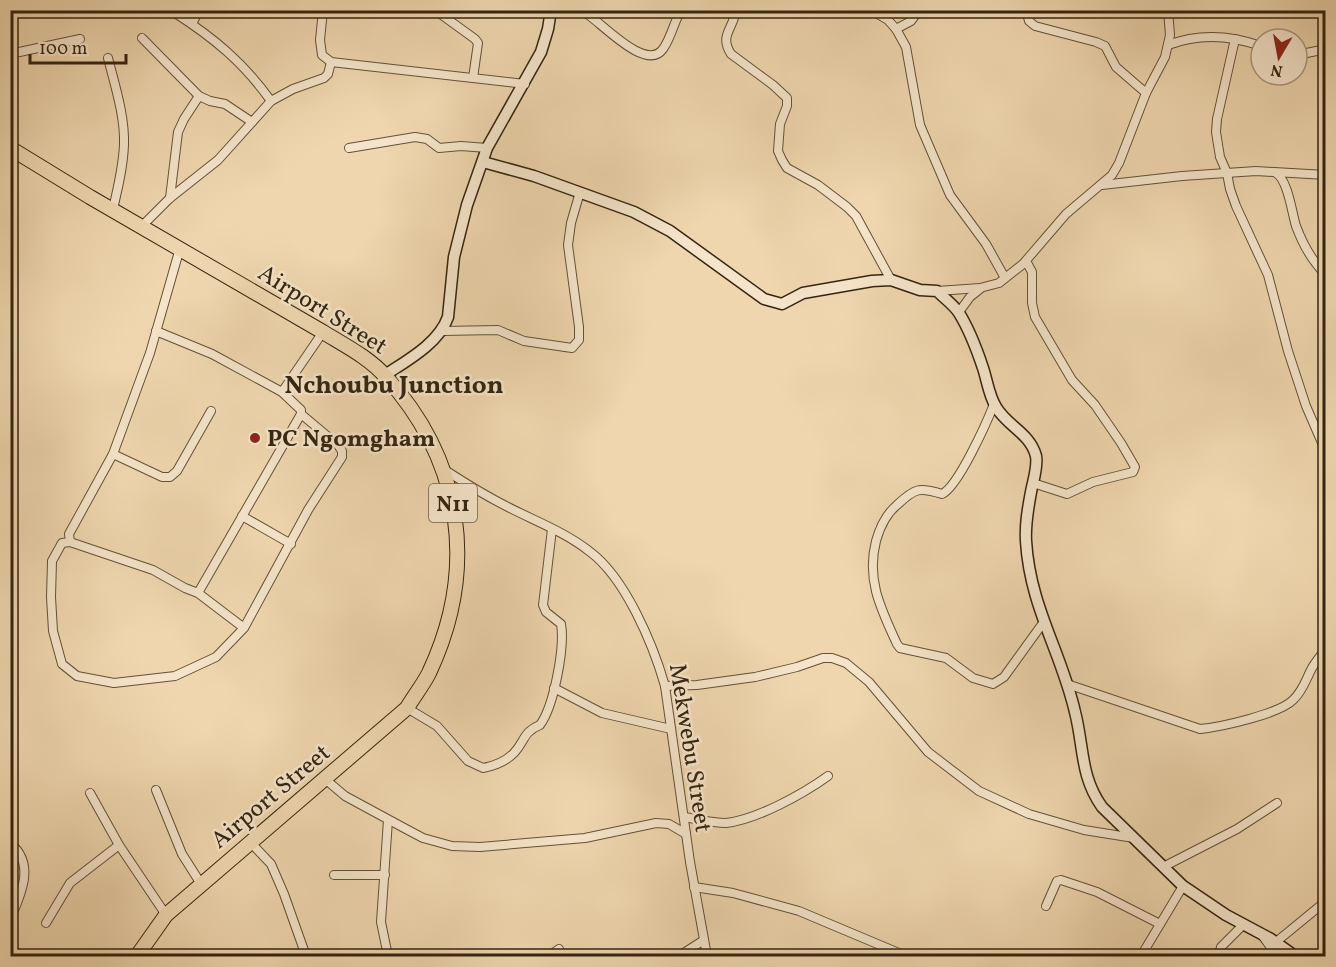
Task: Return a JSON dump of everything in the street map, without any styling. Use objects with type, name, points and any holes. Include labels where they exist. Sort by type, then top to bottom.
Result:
[{"type":"highway","name":"Airport Street","points":[[10,148],[323,332],[385,375],[423,425],[445,470],[456,526],[457,569],[440,646],[428,674],[407,708],[166,915],[137,957]]},
{"type":"street","points":[[192,24],[199,10]]},
{"type":"street","points":[[323,10],[320,40],[322,55],[331,62],[525,84]]},
{"type":"street","points":[[435,10],[476,39],[478,43],[473,78]]},
{"type":"street","points":[[385,375],[416,354],[442,331],[448,317],[454,257],[467,205],[487,148],[541,52],[551,12],[570,10]]},
{"type":"street","points":[[581,10],[621,43],[639,52],[656,54],[663,49],[681,10]]},
{"type":"street","points":[[736,10],[725,38],[727,48],[731,54],[788,98],[780,124],[778,151],[782,160],[788,168],[818,185],[856,216],[891,280]]},
{"type":"street","points":[[871,10],[888,20],[897,29],[906,47],[920,125],[950,195],[986,244],[1005,278]]},
{"type":"street","points":[[897,29],[911,21],[920,10]]},
{"type":"street","points":[[1026,10],[1029,21],[1035,26],[1104,46],[1116,67],[1146,93]]},
{"type":"street","points":[[483,162],[580,192],[634,212],[670,231],[764,299],[782,304],[803,292],[831,286],[891,280],[920,290],[990,287],[1026,261],[1066,214],[1116,169],[1146,93],[1165,57],[1170,28],[1168,10]]},
{"type":"street","points":[[175,13],[237,60],[254,76],[271,101]]},
{"type":"street","points":[[1168,45],[1198,36],[1235,39],[1249,43]]},
{"type":"street","points":[[142,38],[199,96],[225,104],[252,122]]},
{"type":"street","points":[[10,54],[80,39]]},
{"type":"street","points":[[1235,39],[1217,119],[1216,132],[1220,157],[1227,172],[1236,206],[1268,275],[1302,395],[1326,452]]},
{"type":"street","points":[[1309,53],[1326,49]]},
{"type":"street","points":[[108,58],[120,110],[124,144],[119,185],[113,209]]},
{"type":"street","points":[[142,226],[170,198],[218,160],[271,101],[293,89],[324,78],[331,62]]},
{"type":"street","points":[[170,198],[178,132],[199,96]]},
{"type":"street","points":[[349,148],[415,137],[427,140],[439,148],[461,146],[487,148]]},
{"type":"street","points":[[1100,185],[1227,172],[1256,171],[1326,175]]},
{"type":"street","points":[[1275,173],[1281,176],[1296,227],[1312,261],[1326,275]]},
{"type":"street","points":[[442,331],[498,330],[524,341],[548,346],[572,348],[575,346],[579,340],[579,327],[568,245],[571,223],[580,192]]},
{"type":"street","points":[[69,542],[69,534],[113,454],[156,331],[180,248]]},
{"type":"street","points":[[1026,261],[1032,272],[1032,303],[1035,317],[1072,380],[1095,405],[1126,449],[1135,467],[1133,472],[1093,482],[1065,495],[1033,483]]},
{"type":"street","points":[[958,312],[980,288]]},
{"type":"street","points":[[937,291],[958,312],[982,364],[994,404],[1004,418],[1031,442],[1036,459],[1026,520],[1027,558],[1032,589],[1067,684],[1075,712],[1086,778],[1092,793],[1102,807],[1183,886],[1274,940],[1295,957]]},
{"type":"street","points":[[156,331],[212,354],[282,392],[301,410],[301,414],[338,445],[342,451],[342,457],[308,510],[244,628],[216,657],[175,676],[114,683],[77,676],[62,664],[53,631],[51,597],[51,561],[62,543],[69,542],[153,570],[198,593],[244,628]]},
{"type":"street","points":[[282,392],[323,332]]},
{"type":"street","points":[[994,404],[963,470],[948,492],[942,494],[924,489],[909,494],[893,508],[880,527],[872,558],[878,603],[900,648],[946,658],[973,678],[993,684],[1004,677],[1043,623]]},
{"type":"street","points":[[113,454],[162,477],[170,477],[177,471],[211,411]]},
{"type":"street","points":[[198,593],[301,414]]},
{"type":"street","name":"Mekwebu Street","points":[[445,470],[588,550],[614,577],[646,632],[665,686],[694,888],[707,957]]},
{"type":"street","points":[[242,516],[291,544]]},
{"type":"street","points":[[407,708],[437,726],[468,761],[483,768],[505,759],[514,752],[528,731],[540,725],[554,688],[561,657],[562,629],[557,619],[546,612],[543,605],[552,529]]},
{"type":"street","points":[[1067,684],[1200,729],[1221,727],[1289,704],[1304,686],[1311,669],[1326,649]]},
{"type":"street","points":[[665,686],[697,685],[755,677],[823,658],[832,658],[846,663],[869,682],[928,752],[979,791],[1029,814],[1084,830],[1134,838]]},
{"type":"street","points":[[554,688],[602,713],[624,720],[671,729]]},
{"type":"street","points":[[684,817],[723,823],[736,821],[807,791],[828,776]]},
{"type":"street","points":[[326,779],[345,796],[388,820],[423,837],[452,846],[480,847],[585,838],[656,823],[669,824],[686,834]]},
{"type":"street","points":[[156,790],[182,854],[201,884]]},
{"type":"street","points":[[90,793],[118,845],[166,915]]},
{"type":"street","points":[[1163,867],[1237,830],[1277,803]]},
{"type":"street","points":[[388,820],[381,922],[388,957]]},
{"type":"street","points":[[10,843],[22,854],[25,863],[22,892],[10,920]]},
{"type":"street","points":[[251,843],[271,864],[306,957]]},
{"type":"street","points":[[46,924],[70,883],[118,845]]},
{"type":"street","points":[[334,875],[385,875]]},
{"type":"street","points":[[1046,906],[1057,881],[1060,880],[1097,892],[1160,924]]},
{"type":"street","points":[[1141,957],[1183,886]]},
{"type":"street","points":[[694,888],[733,893],[799,911],[906,957]]},
{"type":"street","points":[[1274,940],[1326,901]]},
{"type":"street","points":[[1224,957],[1220,951],[1221,947],[1244,924]]},
{"type":"street","points":[[1259,932],[1277,957]]},
{"type":"street","points":[[679,957],[704,940]]},
{"type":"street","points":[[1274,940],[1286,957]]},
{"type":"street","points":[[549,957],[559,949]]},
{"type":"place","name":"PC Ngomgham","points":[[255,438]]},
{"type":"district","name":"Nchoubu Junction","points":[[394,384]]}]
